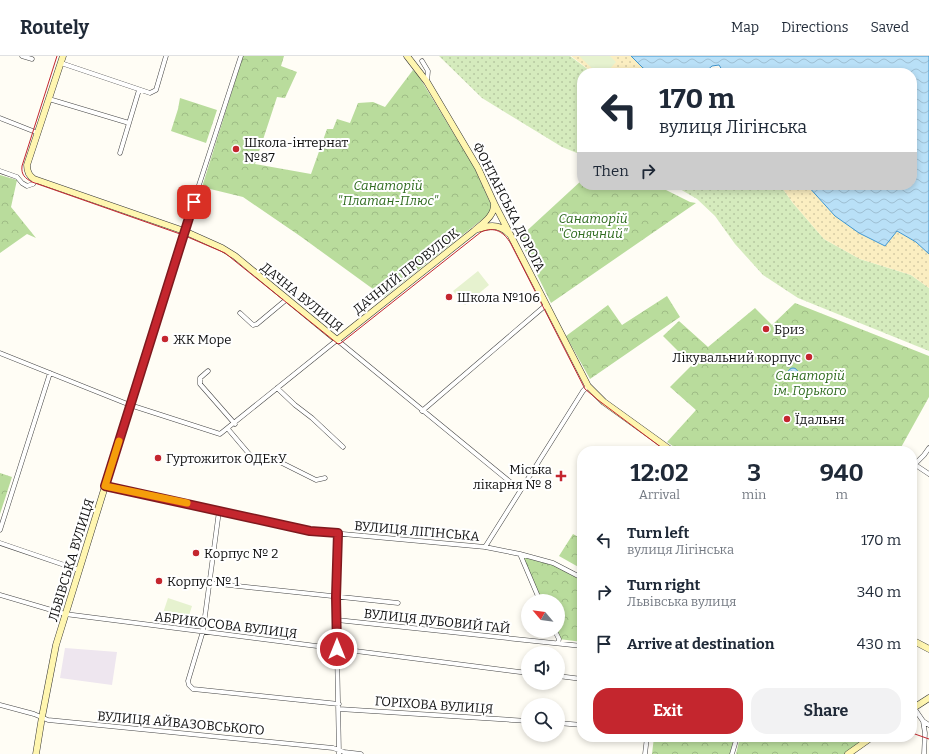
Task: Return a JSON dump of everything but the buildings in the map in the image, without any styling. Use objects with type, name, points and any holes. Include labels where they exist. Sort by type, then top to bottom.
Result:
[{"type":"main road","points":[[36,180],[28,174],[27,165],[63,56]]},
{"type":"main road","name":"ФОНТАНСЬКА ДОРОГА","points":[[407,56],[428,82],[478,168],[494,203],[588,386],[604,402],[665,446]]},
{"type":"main road","name":"ДАЧНА ВУЛИЦЯ","points":[[36,180],[184,231],[222,248],[235,256],[337,340]]},
{"type":"main road","name":"ДАЧНИЙ ПРОВУЛОК","points":[[337,340],[474,231],[492,214],[494,211],[494,203]]},
{"type":"main road","name":"ДАЧНИЙ ПРОВУЛОК","points":[[474,231],[486,226],[497,226],[505,230],[511,236]]},
{"type":"main road","name":"ЛЬВІВСЬКА ВУЛИЦЯ","points":[[36,754],[56,645],[184,231]]},
{"type":"main road","points":[[917,643],[929,649]]},
{"type":"main road","points":[[917,706],[929,698]]},
{"type":"main road","points":[[848,754],[865,742]]},
{"type":"street","points":[[22,56],[32,59]]},
{"type":"street","points":[[61,63],[150,93],[155,92],[166,56]]},
{"type":"street","name":"ЛЬВІВСЬКА ВУЛИЦЯ","points":[[184,231],[241,56]]},
{"type":"street","points":[[422,61],[428,71],[428,82]]},
{"type":"street","points":[[120,153],[138,90]]},
{"type":"street","points":[[49,99],[129,123]]},
{"type":"street","points":[[0,118],[38,133]]},
{"type":"street","name":"ДАЧНА ВУЛИЦЯ","points":[[0,171],[17,177],[26,186],[33,184],[36,180]]},
{"type":"street","points":[[240,313],[253,325],[257,324],[287,299]]},
{"type":"street","points":[[422,411],[546,305]]},
{"type":"street","name":"ДАЧНА ВУЛИЦЯ","points":[[337,340],[520,490]]},
{"type":"street","name":"ДАЧНИЙ ПРОВУЛОК","points":[[0,354],[130,404],[222,434],[337,340]]},
{"type":"street","points":[[208,371],[200,378],[200,384],[235,424]]},
{"type":"street","points":[[0,530],[50,373]]},
{"type":"street","points":[[485,547],[583,391],[588,386]]},
{"type":"street","points":[[278,388],[343,447]]},
{"type":"street","points":[[228,429],[255,461],[260,462],[276,460],[316,480],[325,478]]},
{"type":"street","points":[[917,462],[924,456],[929,448]]},
{"type":"street","points":[[917,468],[929,474]]},
{"type":"street","name":"ВУЛИЦЯ ЛІГІНСЬКА","points":[[105,486],[310,531],[485,547],[520,554],[553,563],[577,575]]},
{"type":"street","points":[[203,631],[219,510]]},
{"type":"street","points":[[338,533],[336,597],[339,752]]},
{"type":"street","points":[[0,543],[79,570]]},
{"type":"street","points":[[520,554],[537,594]]},
{"type":"street","points":[[210,583],[398,604]]},
{"type":"street","name":"АБРИКОСОВА ВУЛИЦЯ","points":[[0,595],[65,614],[521,672]]},
{"type":"street","name":"ВУЛИЦЯ ДУБОВИЙ ГАЙ","points":[[337,620],[577,645]]},
{"type":"street","name":"ГОРІХОВА ВУЛИЦЯ","points":[[203,631],[188,682],[190,687],[194,689],[339,706],[521,720]]},
{"type":"street","points":[[558,638],[558,643]]},
{"type":"street","points":[[565,677],[577,678]]},
{"type":"street","name":"ВУЛИЦЯ АЙВАЗОВСЬКОГО","points":[[0,705],[48,720],[333,748],[339,752],[361,754]]},
{"type":"street","points":[[917,714],[929,725]]},
{"type":"street","points":[[923,721],[925,732],[924,754]]},
{"type":"street","points":[[565,723],[577,724]]},
{"type":"street","points":[[645,754],[646,742]]},
{"type":"street","points":[[732,754],[736,742]]},
{"type":"shaded area","points":[[65,648],[117,652],[112,685],[60,678]]},
{"type":"green space","name":"Санаторій \"Платан-Плюс\"","points":[[243,56],[284,56],[281,66],[297,72],[285,98],[277,97],[255,164],[311,174],[327,129],[333,129],[337,119],[350,123],[358,103],[373,102],[385,107],[413,70],[418,75],[474,167],[492,207],[489,214],[384,297],[243,197],[202,187]]},
{"type":"green space","points":[[439,56],[570,56],[586,68],[577,68],[577,153],[562,147],[482,98]]},
{"type":"green space","points":[[579,56],[610,56],[616,62],[611,68],[592,68]]},
{"type":"green space","points":[[180,98],[217,110],[206,143],[171,131]]},
{"type":"green space","points":[[0,175],[17,180],[11,207],[36,238],[27,234],[0,253]]},
{"type":"green space","name":"Санаторій \"Сонячний\"","points":[[577,185],[577,190],[666,190],[690,202],[696,203],[551,303],[519,238]]},
{"type":"green space","points":[[682,190],[784,190],[824,239],[860,259],[911,275],[929,288],[929,351],[798,298],[763,275],[735,244],[715,216],[697,199]]},
{"type":"green space","points":[[478,271],[489,285],[465,305],[453,291]]},
{"type":"green space","points":[[667,296],[680,317],[590,379],[566,336],[608,305],[622,325]]},
{"type":"green space","name":"Cанаторій ім. Горького","points":[[795,303],[929,356],[929,397],[902,446],[673,446],[667,442],[696,410],[670,387],[692,365],[663,336],[679,321],[708,347],[755,308],[772,325]]},
{"type":"green space","points":[[0,473],[12,477],[0,514]]},
{"type":"green space","points":[[573,534],[577,536],[577,566],[559,556]]},
{"type":"green space","points":[[520,555],[553,564],[577,577],[577,641],[559,639],[565,638],[565,594],[539,594]]},
{"type":"green space","points":[[168,598],[192,606],[186,625],[160,622]]},
{"type":"green space","points":[[653,742],[734,742],[730,754],[652,754]]},
{"type":"green space","points":[[739,742],[860,743],[845,754],[736,754]]},
{"type":"sand","points":[[571,56],[631,56],[643,68],[587,68]]},
{"type":"sand","points":[[784,190],[812,190],[835,216],[859,233],[884,246],[896,231],[916,242],[929,254],[929,288],[911,275],[860,259],[824,239]]},
{"type":"water","points":[[631,56],[929,56],[929,254],[916,242],[897,231],[885,246],[859,233],[835,216],[812,190],[917,190],[917,68],[721,68],[719,65],[712,66],[710,68],[643,68]]},
{"type":"water","points":[[793,368],[798,373],[793,378],[788,373]]},
{"type":"tram line","points":[[57,56],[22,166],[25,178],[32,182],[183,235],[225,253],[338,344],[481,232],[486,230],[499,231],[511,244],[585,389],[659,446]]},
{"type":"tram line","points":[[917,735],[929,739]]},
{"type":"slow traffic","points":[[119,441],[105,486],[187,503]]},
{"type":"place","name":"Школа-інтернат №87","points":[[236,149]]},
{"type":"place","name":"Школа №106","points":[[449,297]]},
{"type":"place","name":"Бриз","points":[[766,329]]},
{"type":"place","name":"ЖК Море","points":[[165,339]]},
{"type":"place","name":"Лікувальний корпус","points":[[809,357]]},
{"type":"place","name":"Їдальня","points":[[787,419]]},
{"type":"place","name":"Гуртожиток ОДЕкУ","points":[[158,458]]},
{"type":"place","name":"Міська лікарня № 8","points":[[561,476]]},
{"type":"place","name":"Корпус № 2","points":[[196,553]]},
{"type":"place","name":"Корпус № 1","points":[[159,581]]},
{"type":"route","points":[[194,202],[105,486],[310,531],[338,533],[336,597],[337,649]]}]
